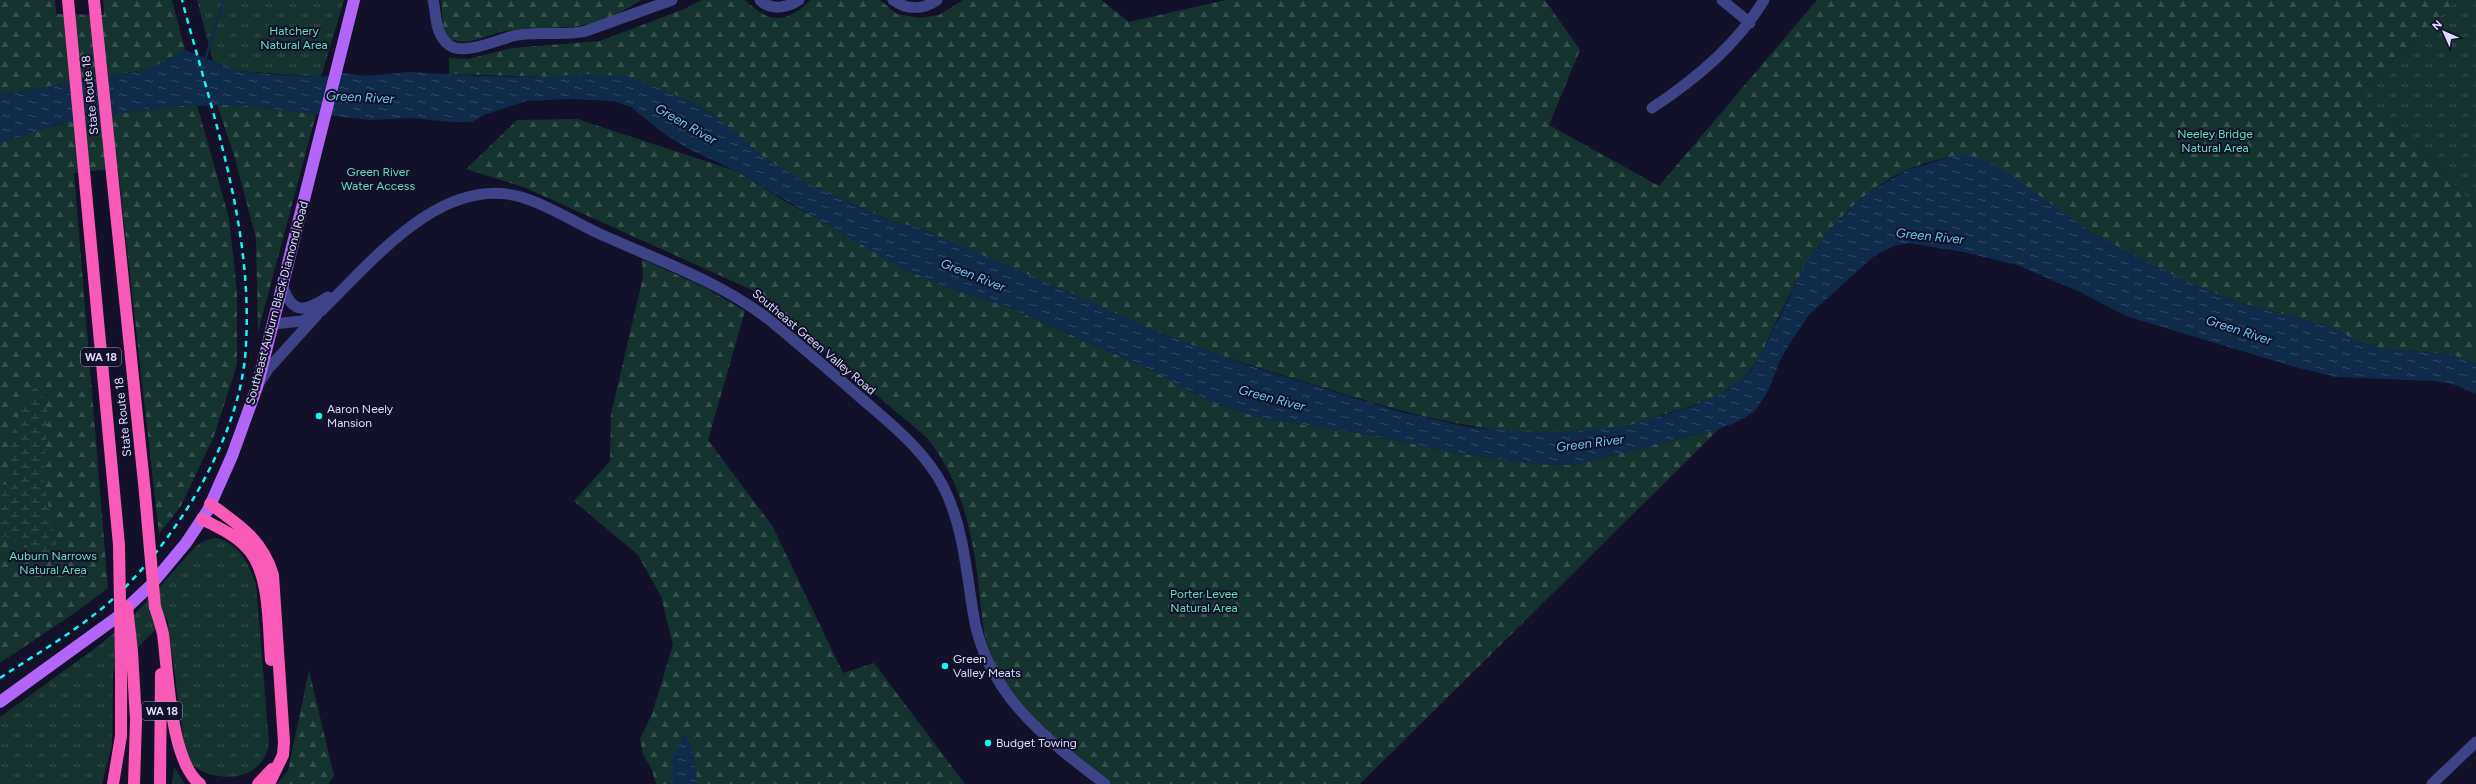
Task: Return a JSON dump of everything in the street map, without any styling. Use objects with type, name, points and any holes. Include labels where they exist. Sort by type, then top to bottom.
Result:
[{"type":"highway","name":"State Route 18","points":[[94,0],[155,607],[160,635]]},
{"type":"highway","name":"State Route 18","points":[[69,4],[119,545],[132,652],[136,720],[134,784]]},
{"type":"highway","points":[[210,504],[252,537],[264,551],[273,575],[284,742],[283,755],[269,784]]},
{"type":"highway","points":[[202,519],[231,535],[248,548],[258,564],[262,574],[278,742],[273,767],[258,784]]},
{"type":"highway","points":[[113,784],[121,736],[119,545]]},
{"type":"highway","points":[[160,635],[179,746],[187,770],[200,784]]},
{"type":"highway","name":"WA 18","points":[[160,635],[162,716],[160,784]]},
{"type":"main road","name":"Southeast Auburn Black Diamond Road","points":[[0,702],[116,618],[151,585],[186,543],[210,504],[232,456],[257,387],[319,142],[341,44],[354,0]]},
{"type":"street","points":[[433,0],[439,31],[444,40],[455,48],[465,49],[522,34],[573,34],[604,26],[672,0]]},
{"type":"street","points":[[760,0],[772,7],[783,7],[799,0]]},
{"type":"street","points":[[893,0],[906,7],[926,6],[937,0]]},
{"type":"street","points":[[1722,0],[1750,23]]},
{"type":"street","points":[[1652,108],[1679,90],[1711,64],[1750,23],[1764,0]]},
{"type":"street","name":"Southeast Green Valley Road","points":[[273,324],[302,320],[321,311],[398,236],[435,211],[461,199],[477,195],[507,194],[536,202],[600,235],[713,284],[748,303],[895,428],[916,447],[933,469],[952,507],[959,527],[977,632],[996,680],[1012,702],[1030,721],[1104,784]]},
{"type":"street","points":[[283,287],[288,300],[301,309],[312,307],[353,279]]},
{"type":"street","points":[[257,387],[269,368],[321,311]]},
{"type":"street","points":[[2432,784],[2476,742]]},
{"type":"green space","points":[[0,0],[55,0],[56,14],[104,15],[103,0],[172,0],[185,50],[150,69],[0,95]]},
{"type":"green space","name":"Hatchery Natural Area","points":[[197,0],[344,0],[321,77],[239,71],[213,61]]},
{"type":"green space","points":[[441,0],[641,0],[629,8],[603,20],[589,24],[567,27],[512,30],[495,33],[477,40],[464,42],[451,39],[447,36],[443,27]]},
{"type":"green space","name":"Neeley Bridge Natural Area","points":[[702,0],[745,0],[762,14],[778,18],[793,14],[811,0],[880,0],[897,14],[920,18],[939,15],[963,0],[1101,0],[1129,22],[1226,0],[1545,0],[1580,50],[1549,125],[1659,186],[1817,0],[2457,0],[2361,90],[2476,206],[2476,364],[2450,354],[2380,349],[2357,341],[2331,327],[2234,301],[2187,282],[2106,241],[1954,156],[1907,170],[1879,186],[1855,204],[1834,226],[1816,250],[1800,276],[1759,359],[1740,380],[1718,395],[1692,406],[1627,426],[1587,432],[1547,433],[1508,431],[1430,418],[1353,397],[1197,347],[1158,332],[1070,295],[924,230],[886,219],[804,182],[760,155],[714,115],[585,74],[550,77],[449,74],[449,58],[468,59],[512,48],[600,41],[684,9]]},
{"type":"green space","points":[[2457,0],[2476,0],[2476,206],[2361,90]]},
{"type":"green space","name":"Auburn Narrows Natural Area","points":[[197,105],[229,218],[237,292],[237,364],[214,436],[181,506],[159,534],[118,168],[74,173],[108,588],[76,612],[0,663],[0,143],[72,121],[97,116],[147,109]]},
{"type":"green space","points":[[217,105],[237,105],[316,114],[258,332],[256,238],[234,155]]},
{"type":"green space","name":"Porter Levee Natural Area","points":[[577,119],[736,171],[790,204],[944,286],[1006,306],[1147,368],[1211,402],[1262,418],[1378,436],[1451,452],[1535,464],[1574,465],[1719,429],[1360,784],[1112,784],[1094,772],[1045,729],[1016,696],[1003,678],[993,659],[986,639],[973,546],[961,499],[952,477],[926,437],[752,290],[526,188],[466,169],[517,120]]},
{"type":"green space","points":[[642,259],[704,287],[745,311],[708,440],[773,527],[843,673],[874,663],[965,784],[656,784],[652,770],[643,754],[640,739],[652,714],[673,645],[661,596],[638,555],[574,501],[610,461],[611,414],[643,277]]},
{"type":"green space","points":[[34,387],[41,392],[48,413],[43,479],[56,544],[48,561],[31,565],[27,546],[5,536],[0,538],[0,485],[13,484],[9,439],[21,410]]},
{"type":"green space","points":[[215,538],[230,544],[242,555],[256,584],[269,742],[265,756],[258,766],[248,773],[224,777],[200,770],[190,763],[184,742],[167,618],[113,672],[112,745],[102,784],[0,784],[0,717],[101,644],[136,613],[197,545],[206,540]]},
{"type":"green space","points":[[309,670],[334,776],[328,784],[277,784],[288,771]]},
{"type":"green space","points":[[174,767],[185,784],[172,784]]},
{"type":"water","name":"Green River","points":[[185,50],[239,71],[282,75],[321,77],[342,73],[366,76],[409,72],[479,76],[550,77],[585,74],[626,76],[692,101],[714,115],[760,155],[804,182],[886,219],[924,230],[1160,333],[1247,365],[1401,412],[1468,427],[1515,431],[1569,432],[1627,426],[1694,406],[1728,390],[1751,371],[1759,359],[1806,263],[1834,225],[1870,192],[1907,170],[1954,156],[1970,156],[1987,161],[2006,172],[2094,234],[2187,282],[2234,301],[2331,327],[2357,341],[2380,349],[2450,354],[2476,364],[2476,394],[2453,384],[2433,381],[2336,377],[2295,367],[2126,316],[2078,291],[2017,265],[1964,252],[1908,243],[1893,246],[1874,256],[1809,315],[1780,360],[1768,391],[1755,411],[1739,421],[1719,429],[1574,465],[1535,464],[1451,452],[1378,436],[1262,418],[1211,402],[1147,368],[1006,306],[944,286],[903,269],[736,171],[689,149],[663,133],[631,107],[613,101],[570,99],[526,101],[484,115],[472,122],[451,122],[412,118],[370,120],[237,105],[182,106],[147,109],[55,125],[0,143],[0,95],[150,69]]},
{"type":"water","points":[[684,734],[691,745],[698,784],[671,784],[672,758]]},
{"type":"waterway","points":[[205,60],[224,0]]},
{"type":"railway","points":[[0,678],[89,619],[116,596],[147,563],[175,527],[201,485],[226,432],[238,396],[245,358],[247,312],[244,267],[238,222],[218,132],[182,0]]},
{"type":"place","name":"Aaron Neely Mansion","points":[[319,416]]},
{"type":"place","name":"Green Valley Meats","points":[[945,666]]},
{"type":"place","name":"Budget Towing","points":[[988,743]]},
{"type":"park label","name":"Green River Water Access","points":[[378,179]]}]
